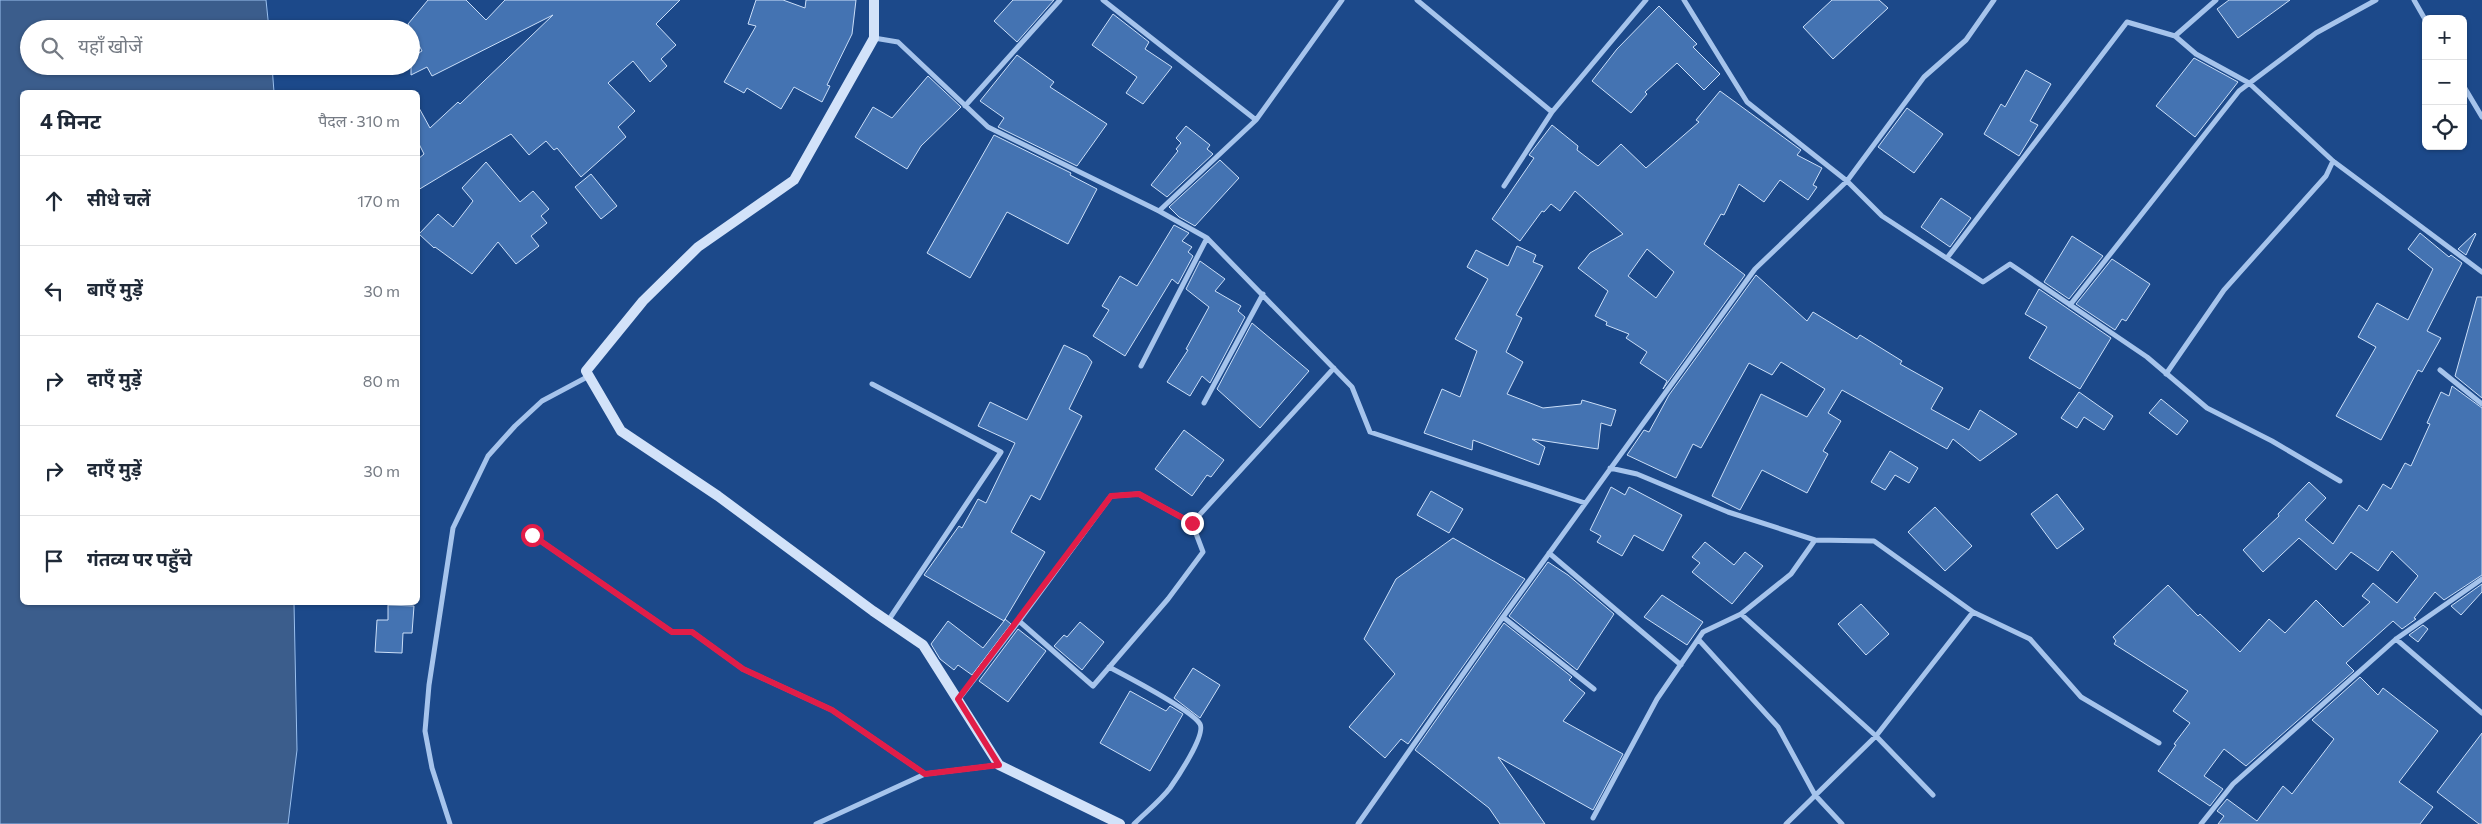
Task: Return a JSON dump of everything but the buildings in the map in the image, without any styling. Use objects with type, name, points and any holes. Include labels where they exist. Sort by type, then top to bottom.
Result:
[{"type":"street","points":[[874,0],[874,38],[794,180],[698,247],[643,301],[586,371],[621,431],[718,496],[923,645],[999,765],[1120,824]]},
{"type":"street","points":[[965,106],[1060,0]]},
{"type":"street","points":[[1103,0],[1256,120]]},
{"type":"street","points":[[1159,210],[1256,120],[1342,0]]},
{"type":"street","points":[[1417,0],[1552,112]]},
{"type":"street","points":[[1504,186],[1552,112],[1646,0]]},
{"type":"street","points":[[1684,0],[1747,102],[1847,181],[1882,216],[1982,282],[2010,264],[2148,357],[2207,408],[2272,441],[2340,481]]},
{"type":"street","points":[[1358,824],[1465,668],[1755,269],[1847,181],[1924,77],[1966,40],[1994,0]]},
{"type":"street","points":[[2175,36],[2216,0]]},
{"type":"street","points":[[2070,305],[2208,133],[2228,102],[2249,83],[2316,33],[2376,0]]},
{"type":"street","points":[[2414,0],[2423,15]]},
{"type":"street","points":[[1946,258],[2127,22],[2175,36],[2196,54],[2249,83],[2333,161],[2482,272]]},
{"type":"street","points":[[874,38],[898,42],[988,127],[1159,210],[1207,238],[1352,387],[1370,432],[1585,503]]},
{"type":"street","points":[[2467,92],[2482,117]]},
{"type":"street","points":[[2166,374],[2224,290],[2326,176],[2333,161]]},
{"type":"street","points":[[1141,366],[1207,238]]},
{"type":"street","points":[[1204,403],[1263,294]]},
{"type":"street","points":[[1192,523],[1334,368]]},
{"type":"street","points":[[2440,370],[2482,404]]},
{"type":"street","points":[[450,824],[432,768],[425,731],[429,685],[453,528],[488,456],[515,426],[542,401],[589,376]]},
{"type":"street","points":[[872,384],[1001,452],[888,621]]},
{"type":"street","points":[[1610,468],[1637,474],[1728,512],[1815,540],[1874,541],[1973,612],[2030,639],[2082,697],[2159,743]]},
{"type":"street","points":[[958,699],[1019,621],[1111,496],[1139,494],[1192,523],[1203,552],[1168,599],[1093,686],[1019,621]]},
{"type":"street","points":[[532,535],[672,632],[692,632],[743,669],[832,710],[925,774]]},
{"type":"street","points":[[1593,818],[1657,699],[1703,632],[1741,614],[1790,574],[1815,540]]},
{"type":"street","points":[[1549,553],[1681,664]]},
{"type":"street","points":[[2201,824],[2233,784],[2396,639],[2482,579]]},
{"type":"street","points":[[1786,824],[1876,736],[1973,612]]},
{"type":"street","points":[[1741,614],[1876,736],[1934,795]]},
{"type":"street","points":[[1503,617],[1594,689]]},
{"type":"street","points":[[1698,639],[1778,727],[1815,795],[1842,824]]},
{"type":"street","points":[[2396,639],[2482,713]]},
{"type":"street","points":[[1109,667],[1188,713],[1200,723],[1202,730],[1195,748],[1169,789],[1134,824]]},
{"type":"street","points":[[816,824],[925,774],[999,765]]},
{"type":"water","points":[[0,0],[266,0],[268,20],[20,20],[20,75],[273,75],[274,90],[20,90],[20,605],[294,605],[297,750],[288,824],[0,824]]},
{"type":"route","points":[[532,535],[672,632],[692,632],[743,669],[832,710],[925,774],[999,765],[958,699],[1019,621],[1111,496],[1139,494],[1192,523]]}]
